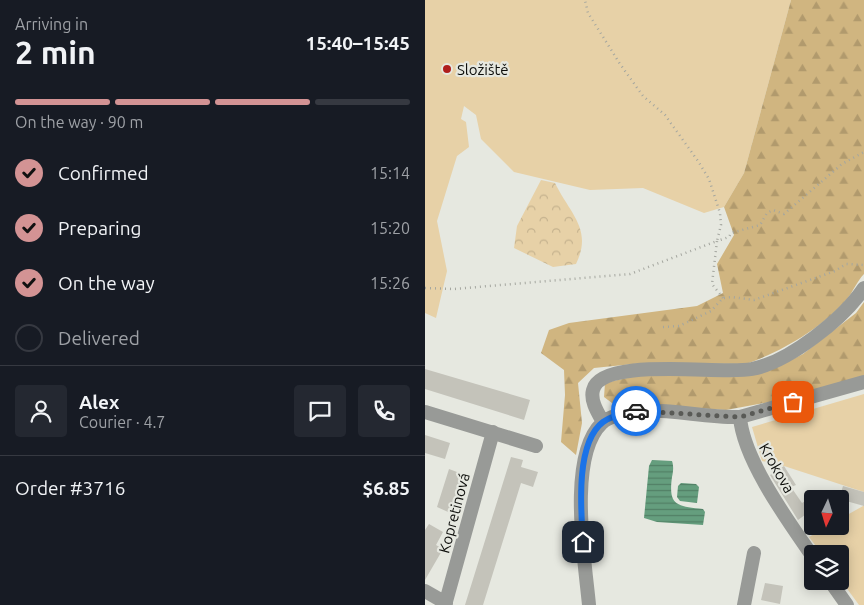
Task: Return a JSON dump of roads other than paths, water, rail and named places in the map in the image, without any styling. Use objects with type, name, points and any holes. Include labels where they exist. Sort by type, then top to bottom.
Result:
[{"type":"street","points":[[603,422],[596,409],[593,392],[597,381],[603,376],[632,370],[742,370],[766,365],[815,335],[853,303],[864,288]]},
{"type":"street","points":[[589,605],[581,511],[583,474],[590,443],[603,422],[620,415],[645,411],[740,417],[864,382]]},
{"type":"street","points":[[425,412],[536,446]]},
{"type":"street","name":"Krokova","points":[[740,417],[741,433],[749,454],[806,545]]},
{"type":"street","name":"Kopretinová","points":[[425,591],[446,604],[493,432]]},
{"type":"street","points":[[744,605],[754,553]]},
{"type":"street","points":[[836,590],[847,605]]},
{"type":"place","name":"Složiště","points":[[447,69]]}]
